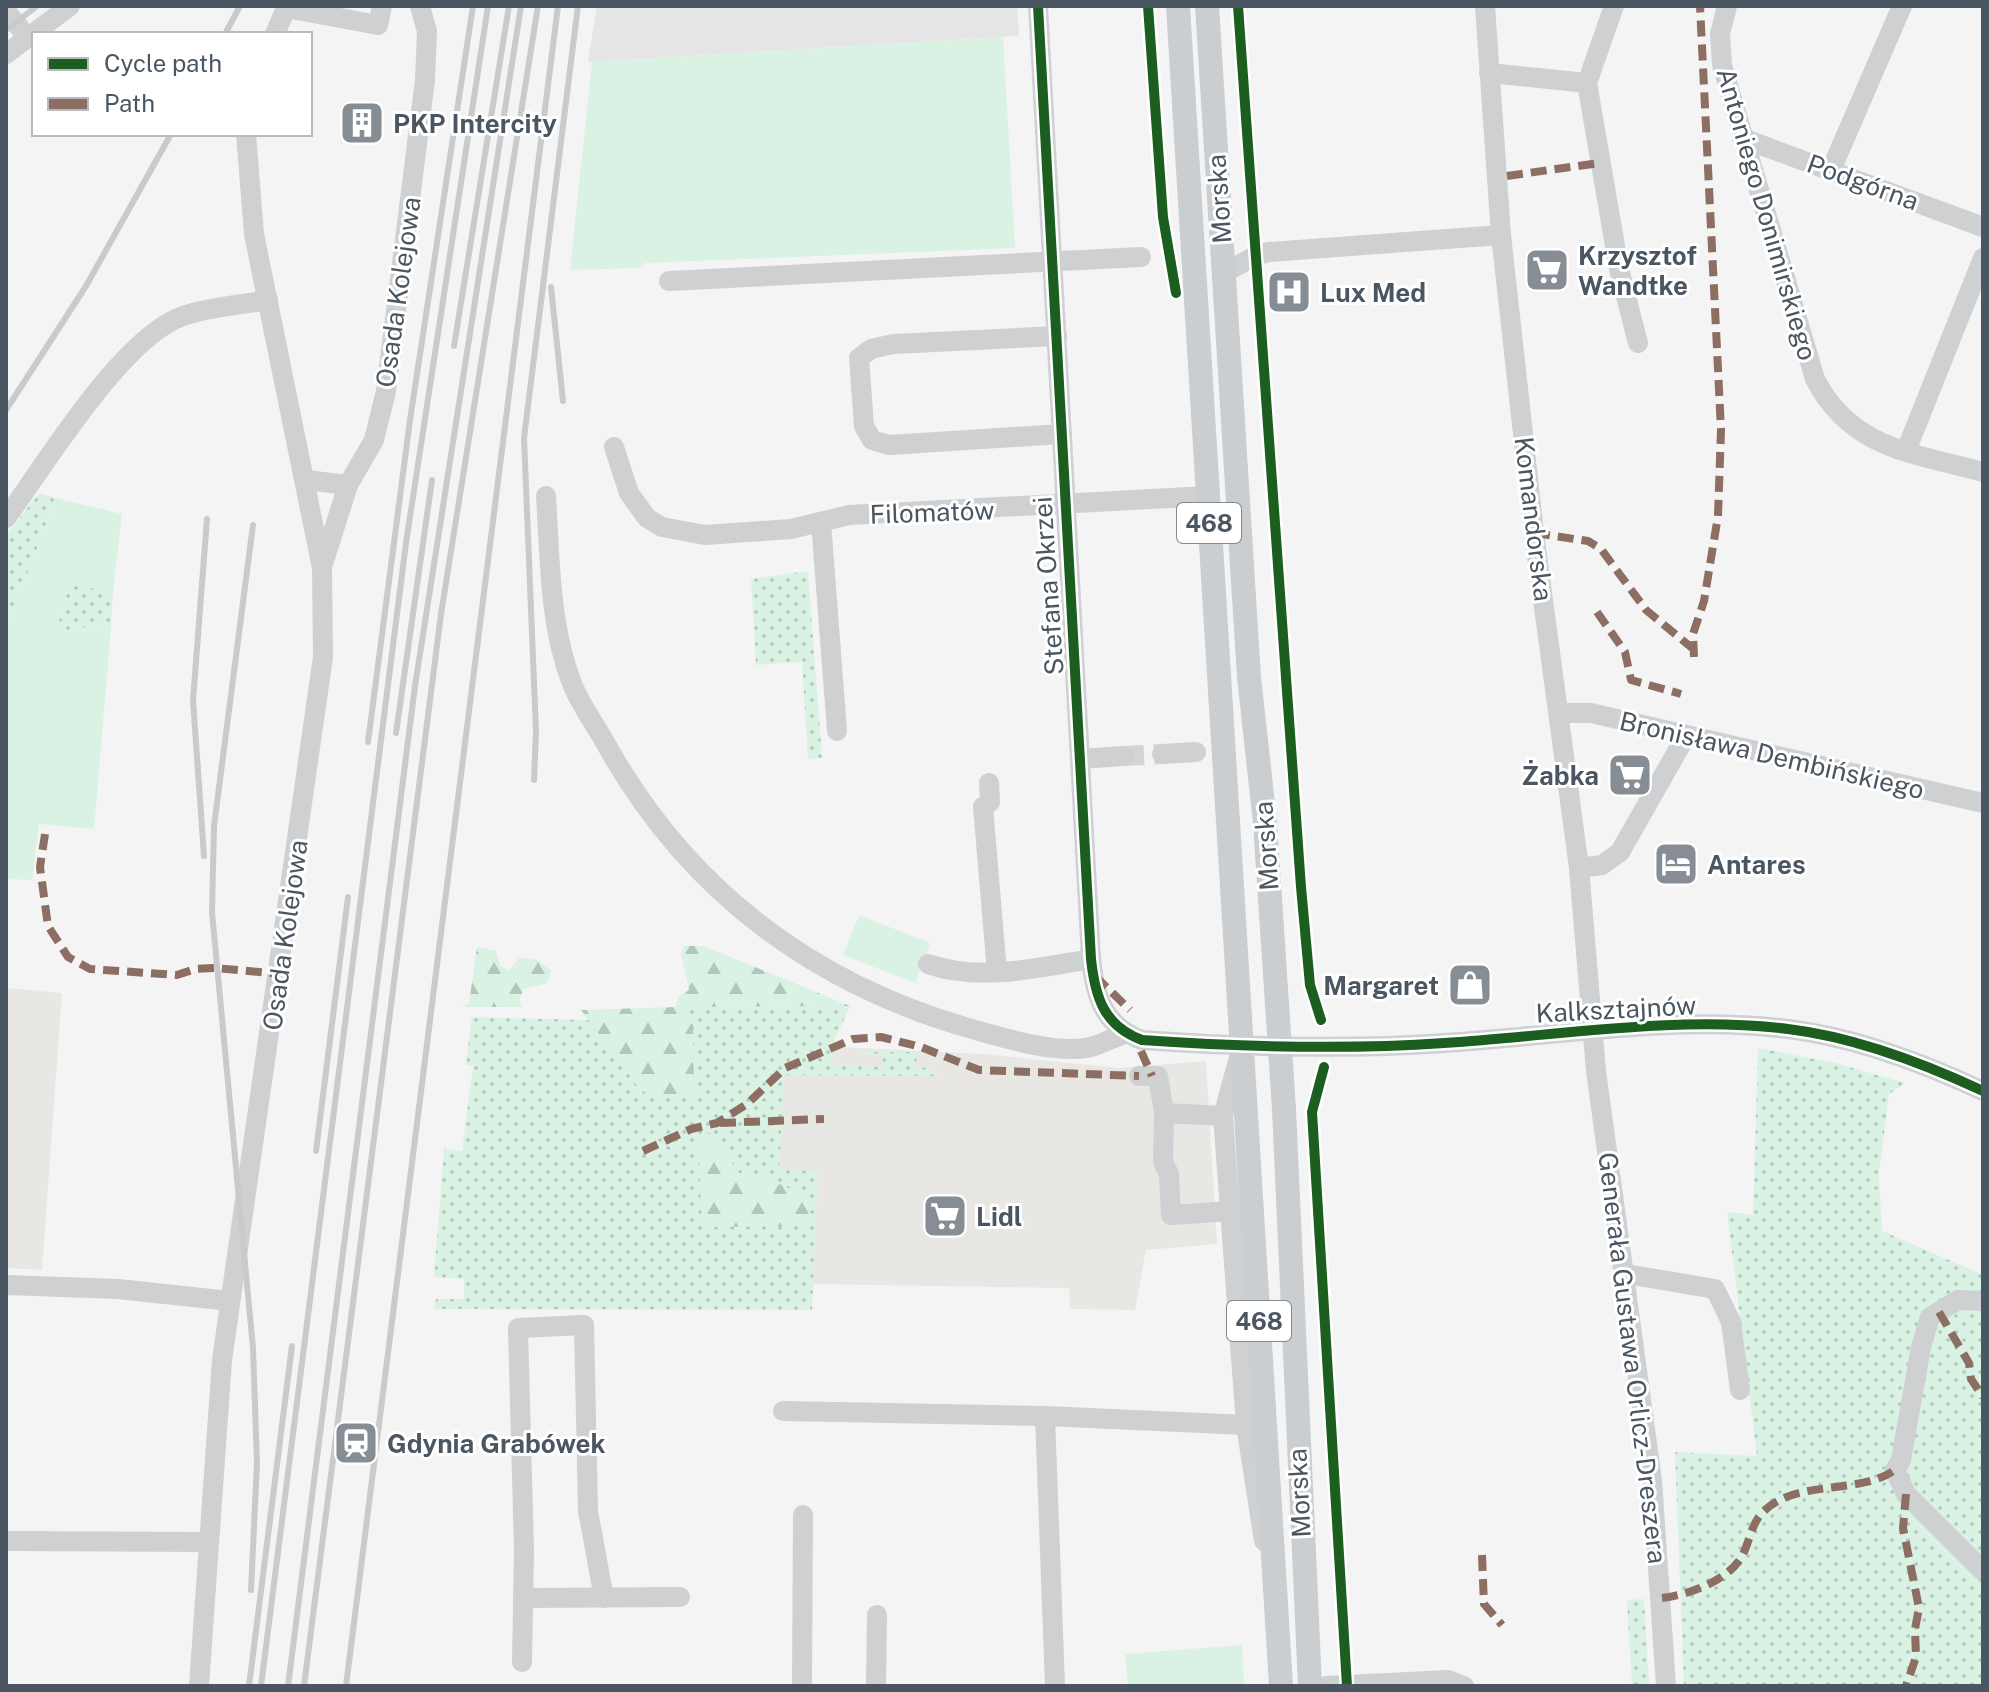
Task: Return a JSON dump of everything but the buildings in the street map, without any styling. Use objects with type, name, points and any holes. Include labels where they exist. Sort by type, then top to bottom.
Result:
[{"type":"main road","name":"Morska","points":[[1178,6],[1281,1686]]},
{"type":"main road","name":"Morska","points":[[1207,6],[1249,677],[1265,823],[1280,1048],[1296,1327],[1299,1505],[1310,1686]]},
{"type":"street","points":[[36,32],[70,6]]},
{"type":"street","points":[[276,32],[286,8],[378,25],[382,6]]},
{"type":"street","name":"Osada Kolejowa","points":[[322,568],[348,485],[374,440],[386,391],[425,80],[427,31],[420,6]]},
{"type":"street","name":"Stefana Okrzei","points":[[1038,6],[1091,959],[1099,1002],[1109,1020],[1124,1034]]},
{"type":"street","name":"Komandorska","points":[[1485,6],[1501,235],[1534,533],[1579,868],[1592,1031]]},
{"type":"street","points":[[1614,6],[1587,83],[1619,269],[1638,343]]},
{"type":"street","name":"Antoniego Donimirskiego","points":[[1727,6],[1720,48],[1742,138],[1815,379],[1839,416],[1858,432],[1906,451]]},
{"type":"street","points":[[1831,170],[1902,6]]},
{"type":"street","points":[[6,11],[28,38]]},
{"type":"street","points":[[6,54],[32,35]]},
{"type":"street","points":[[1489,73],[1587,83]]},
{"type":"street","name":"Osada Kolejowa","points":[[199,1686],[230,1301],[267,1065],[323,657],[322,568],[254,234],[246,136]]},
{"type":"street","name":"Podgórna","points":[[1742,138],[1983,227]]},
{"type":"street","points":[[1224,273],[1269,252],[1501,235]]},
{"type":"street","points":[[669,281],[1141,257]]},
{"type":"street","points":[[1983,258],[1906,451],[1983,472]]},
{"type":"street","points":[[6,518],[88,400],[151,337],[182,316],[268,300]]},
{"type":"street","points":[[1057,336],[893,344],[871,349],[859,358],[864,426],[872,440],[889,445],[1062,434]]},
{"type":"street","name":"Filomatów","points":[[614,447],[629,493],[647,518],[662,527],[705,535],[791,529],[849,515],[1065,506],[1208,496]]},
{"type":"street","points":[[306,480],[348,485]]},
{"type":"street","points":[[546,496],[554,621],[572,682],[641,801],[706,879],[753,919],[815,964],[892,1003],[1013,1040],[1088,1048],[1124,1034],[1142,1040],[1242,1045],[1223,1116],[1246,1425],[1258,1513],[1276,1596]]},
{"type":"street","points":[[821,522],[837,731]]},
{"type":"street","name":"Bronisława Dembińskiego","points":[[1560,713],[1591,713],[1983,803]]},
{"type":"street","points":[[1579,868],[1602,865],[1620,852],[1686,736]]},
{"type":"street","points":[[1162,754],[1196,752]]},
{"type":"street","points":[[1080,759],[1124,756]]},
{"type":"street","points":[[989,783],[990,802],[983,807],[997,972]]},
{"type":"street","points":[[928,964],[953,973],[997,972],[1091,959]]},
{"type":"street","name":"Kalksztajnów","points":[[1242,1045],[1280,1048],[1441,1043],[1592,1031],[1743,1025],[1791,1029],[1927,1065],[1983,1091]]},
{"type":"street","name":"Generała Gustawa Orlicz-Dreszera","points":[[1592,1031],[1652,1480],[1666,1686]]},
{"type":"street","points":[[1139,1076],[1158,1076],[1164,1113],[1163,1162],[1169,1174],[1171,1215],[1231,1211]]},
{"type":"street","points":[[1164,1113],[1223,1116]]},
{"type":"street","points":[[1626,1274],[1715,1289],[1731,1322],[1740,1390]]},
{"type":"street","points":[[6,1285],[118,1289],[230,1301]]},
{"type":"street","points":[[1983,1301],[1958,1300],[1930,1317],[1921,1347],[1901,1460],[1895,1470],[1906,1494],[1983,1571]]},
{"type":"street","points":[[522,1662],[518,1328],[584,1325],[588,1511],[604,1598]]},
{"type":"street","points":[[783,1411],[1045,1416],[1246,1425]]},
{"type":"street","points":[[1045,1416],[1055,1686]]},
{"type":"street","points":[[802,1686],[803,1515]]},
{"type":"street","points":[[6,1541],[209,1542]]},
{"type":"street","points":[[523,1598],[680,1597]]},
{"type":"street","points":[[876,1686],[877,1615]]},
{"type":"street","points":[[1326,1686],[1448,1680],[1464,1686]]},
{"type":"shaded area","points":[[597,6],[1017,6],[1019,36],[588,62]]},
{"type":"shaded area","points":[[6,988],[62,993],[42,1270],[6,1268]]},
{"type":"shaded area","points":[[694,1040],[983,1054],[1119,1068],[1206,1061],[1217,1244],[1146,1250],[1135,1310],[1070,1309],[1069,1288],[812,1284],[702,1227]]},
{"type":"green space","points":[[1003,37],[1015,248],[645,263],[637,268],[570,270],[592,62]]},
{"type":"green space","points":[[39,493],[56,498],[6,630],[6,536]]},
{"type":"green space","points":[[56,498],[122,514],[113,591],[58,584],[67,593],[57,628],[65,632],[100,624],[111,628],[94,829],[39,824],[32,880],[6,879],[6,630]]},
{"type":"green space","points":[[808,571],[822,758],[808,759],[802,662],[756,665],[751,579]]},
{"type":"green space","points":[[57,583],[113,591],[111,628],[100,624],[64,632],[57,628],[67,593]]},
{"type":"green space","points":[[859,915],[930,943],[915,983],[843,955]]},
{"type":"green space","points":[[684,946],[704,946],[850,1006],[676,1007],[693,1025],[694,1096],[649,1095],[639,1088],[581,1010],[675,1007],[680,995],[689,990],[681,954]]},
{"type":"green space","points":[[477,947],[496,951],[500,966],[509,970],[519,958],[535,959],[551,970],[547,983],[524,989],[519,1000],[523,1007],[462,1007],[469,1003]]},
{"type":"green space","points":[[850,1006],[832,1046],[833,1065],[882,1067],[883,1055],[867,1055],[867,1052],[917,1052],[916,1067],[929,1068],[939,1076],[784,1075],[779,1170],[818,1171],[812,1310],[434,1309],[436,1299],[464,1299],[464,1279],[434,1277],[444,1149],[462,1151],[473,1066],[466,1065],[472,1017],[589,1020],[639,1088],[675,1007]],"holes":[[[715,1137],[739,1173],[767,1179],[702,1227]]]},
{"type":"green space","points":[[1758,1048],[1835,1063],[1905,1083],[1889,1094],[1879,1174],[1882,1231],[1981,1274],[1983,1272],[1983,1686],[1684,1686],[1675,1452],[1757,1456],[1727,1212],[1753,1215]]},
{"type":"green space","points":[[710,1133],[739,1173],[767,1179],[810,1197],[810,1226],[702,1227],[698,1135]]},
{"type":"green space","points":[[1644,1599],[1649,1686],[1632,1686],[1627,1600]]},
{"type":"green space","points":[[1242,1645],[1244,1686],[1128,1686],[1125,1654]]},
{"type":"tunnel","points":[[1124,756],[1162,754]]},
{"type":"railway","points":[[6,30],[37,6]]},
{"type":"railway","points":[[226,32],[240,6]]},
{"type":"railway","points":[[368,742],[410,420],[473,6]]},
{"type":"railway","points":[[261,1686],[406,543],[488,6]]},
{"type":"railway","points":[[454,346],[509,6]]},
{"type":"railway","points":[[288,1686],[415,686],[521,6]]},
{"type":"railway","points":[[304,1686],[441,614],[538,6]]},
{"type":"railway","points":[[346,1686],[558,6]]},
{"type":"railway","points":[[534,780],[536,731],[524,438],[578,6]]},
{"type":"railway","points":[[6,410],[86,286],[170,136]]},
{"type":"railway","points":[[551,287],[563,401]]},
{"type":"railway","points":[[396,733],[432,480]]},
{"type":"railway","points":[[204,856],[193,700],[207,519]]},
{"type":"railway","points":[[251,1590],[257,1463],[253,1348],[212,912],[214,826],[253,525]]},
{"type":"railway","points":[[316,1151],[348,897]]},
{"type":"railway","points":[[249,1686],[292,1346]]},
{"type":"marked path","points":[[1694,657],[1693,634],[1704,601],[1718,516],[1721,430],[1700,6]]},
{"type":"marked path","points":[[1507,176],[1599,163]]},
{"type":"marked path","points":[[1534,533],[1588,541],[1601,549],[1646,610],[1692,648]]},
{"type":"marked path","points":[[1597,612],[1625,652],[1631,680],[1681,694]]},
{"type":"marked path","points":[[45,834],[40,867],[48,926],[68,957],[90,969],[177,975],[195,969],[215,968],[280,974]]},
{"type":"marked path","points":[[1095,976],[1130,1010]]},
{"type":"marked path","points":[[643,1151],[691,1129],[717,1123],[747,1104],[785,1068],[853,1039],[881,1037],[921,1047],[979,1070],[1139,1076]]},
{"type":"marked path","points":[[1141,1051],[1152,1076]]},
{"type":"marked path","points":[[720,1123],[824,1119]]},
{"type":"marked path","points":[[1939,1312],[1969,1363],[1971,1379],[1983,1397]]},
{"type":"marked path","points":[[1662,1598],[1703,1587],[1723,1576],[1742,1557],[1762,1513],[1776,1502],[1809,1491],[1863,1483],[1895,1470]]},
{"type":"marked path","points":[[1906,1494],[1903,1528],[1919,1608],[1915,1629],[1916,1657],[1906,1686]]},
{"type":"marked path","points":[[1482,1555],[1484,1604],[1502,1625]]},
{"type":"cycle path","points":[[1038,6],[1091,959],[1095,986],[1110,1018],[1129,1034],[1142,1040],[1293,1047],[1444,1043],[1659,1025],[1745,1025],[1838,1038],[1913,1061],[1983,1091]]},
{"type":"cycle path","points":[[1148,6],[1163,217],[1176,293]]},
{"type":"cycle path","points":[[1238,6],[1301,887],[1310,985],[1321,1020]]},
{"type":"cycle path","points":[[1324,1067],[1312,1112],[1347,1686]]},
{"type":"place","name":"PKP Intercity","points":[[362,123]]},
{"type":"place","name":"Krzysztof Wandtke","points":[[1547,270]]},
{"type":"place","name":"Lux Med","points":[[1289,292]]},
{"type":"place","name":"Żabka","points":[[1630,775]]},
{"type":"place","name":"Antares","points":[[1676,864]]},
{"type":"place","name":"Margaret","points":[[1470,985]]},
{"type":"place","name":"Lidl","points":[[945,1216]]},
{"type":"place","name":"Gdynia Grabówek","points":[[356,1443]]}]
